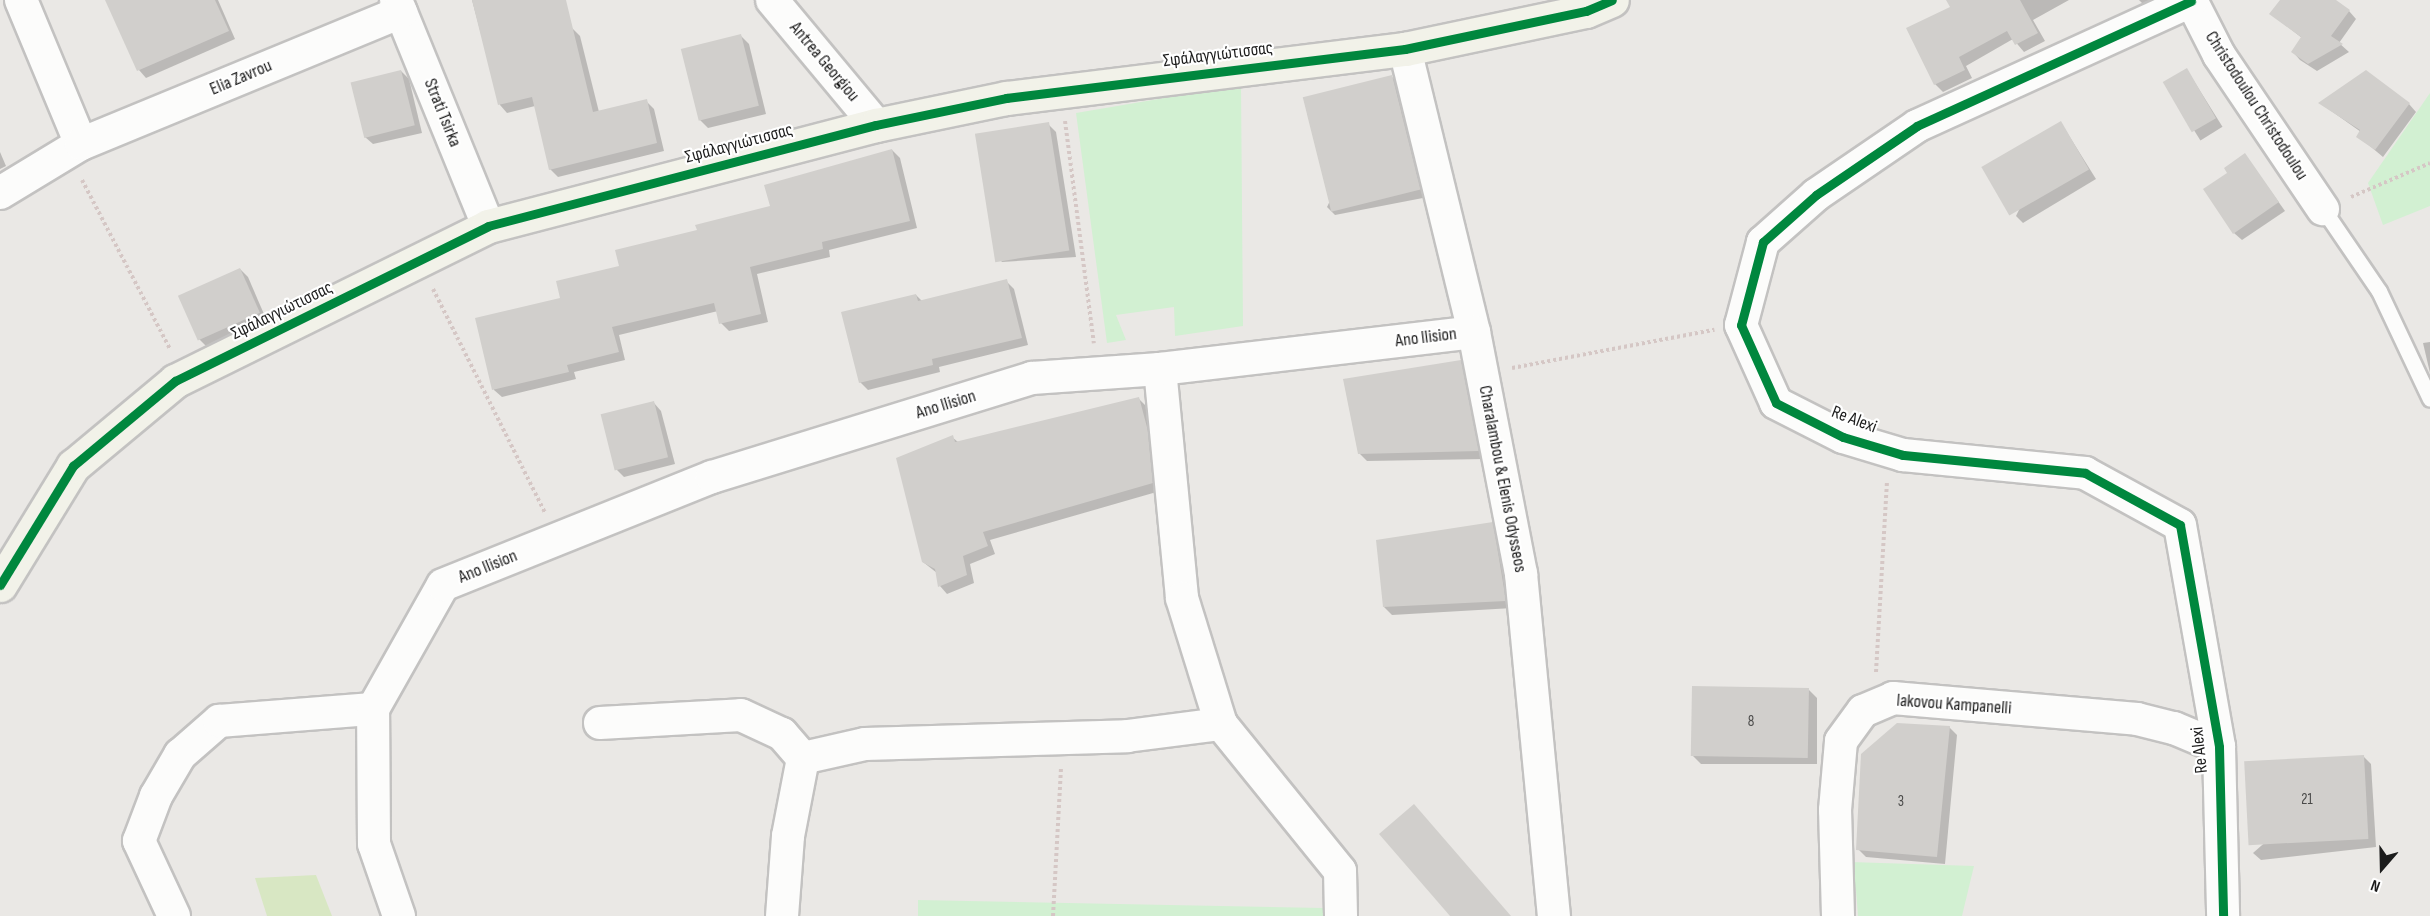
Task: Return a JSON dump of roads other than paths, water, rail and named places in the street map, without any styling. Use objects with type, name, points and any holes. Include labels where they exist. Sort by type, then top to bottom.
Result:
[{"type":"street","points":[[21,0],[74,148]]},
{"type":"street","name":"Antrea Georgiou","points":[[772,0],[876,125]]},
{"type":"street","name":"Σφάλαγγιώτισσας","points":[[0,585],[73,466],[184,376],[488,226],[876,125],[1006,98],[1405,49],[1586,11],[1612,0]]},
{"type":"street","name":"Christodoulou Christodoulou","points":[[2191,1],[2219,55],[2324,209]]},
{"type":"street","name":"Re Alexi","points":[[2191,1],[1917,126],[1816,195],[1763,243],[1741,325],[1776,403],[1843,437],[1889,451],[2085,473],[2180,525],[2219,747],[2223,916]]},
{"type":"street","name":"Elia Zavrou","points":[[0,193],[74,148],[398,6]]},
{"type":"street","name":"Strati Tsirka","points":[[398,6],[488,226]]},
{"type":"street","name":"Charalambou & Elenis Odysseos","points":[[1405,49],[1474,332],[1521,574],[1554,916]]},
{"type":"street","name":"Ano Ilision","points":[[373,709],[443,585],[712,477],[1032,378],[1160,369],[1474,332]]},
{"type":"street","points":[[1160,369],[1182,598],[1221,724],[1340,871],[1341,916]]},
{"type":"street","name":"Iakovou Kampanelli","points":[[1838,916],[1835,810],[1841,741],[1863,711],[1874,706],[1893,698],[2137,719],[2174,728],[2219,747]]},
{"type":"street","points":[[174,916],[139,841],[156,796],[180,755],[219,721],[373,709],[374,844],[399,916]]},
{"type":"street","points":[[600,723],[741,716],[782,734],[803,758]]},
{"type":"street","points":[[803,758],[865,744],[1126,736],[1221,724]]},
{"type":"street","points":[[782,916],[788,836],[803,758]]},
{"type":"lane","points":[[2324,209],[2379,291],[2430,399]]}]
